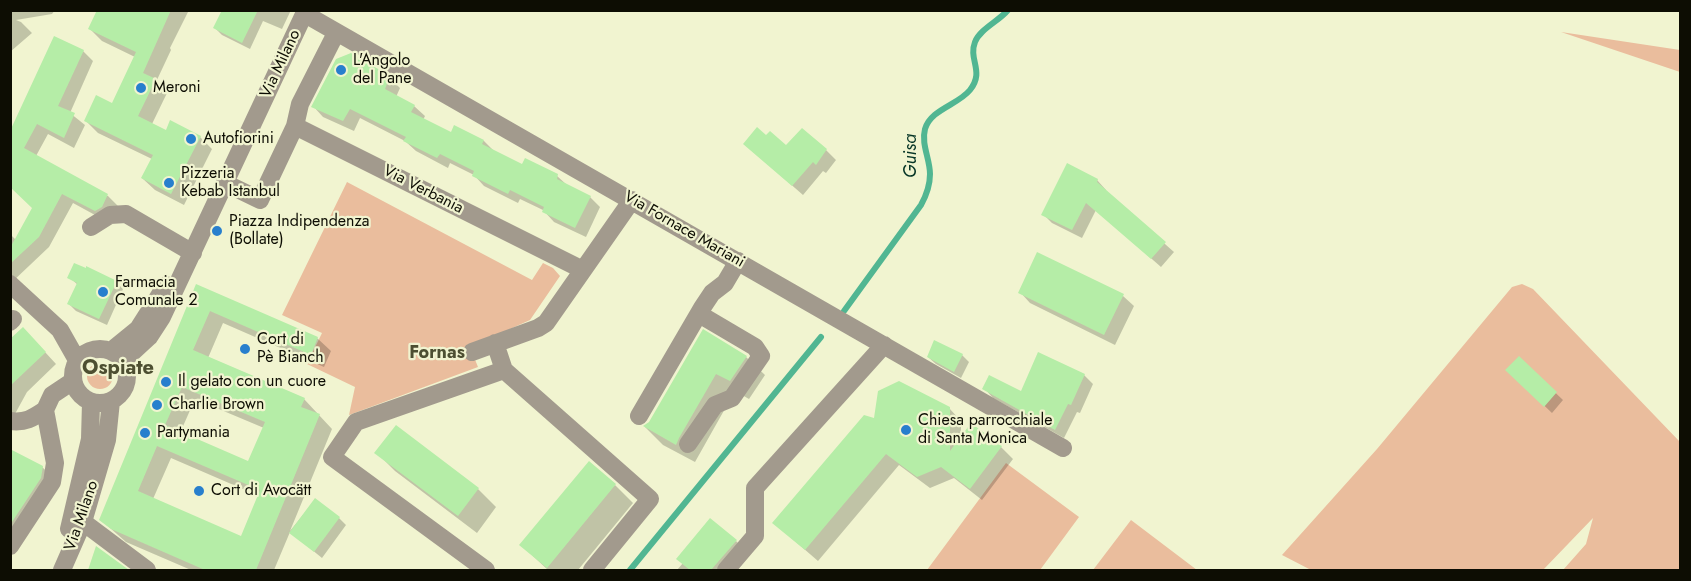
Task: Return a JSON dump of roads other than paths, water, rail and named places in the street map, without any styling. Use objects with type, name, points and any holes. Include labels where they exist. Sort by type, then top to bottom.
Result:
[{"type":"street","name":"Via Milano","points":[[111,353],[138,329],[190,251],[306,12]]},
{"type":"street","name":"Via Fornace Mariani","points":[[306,12],[1063,448]]},
{"type":"street","points":[[225,183],[260,200],[295,126],[300,104],[333,39]]},
{"type":"street","name":"Via Verbania","points":[[295,126],[583,270]]},
{"type":"street","points":[[472,352],[546,323],[632,200]]},
{"type":"street","points":[[91,227],[110,215],[126,214],[190,251]]},
{"type":"street","points":[[639,416],[712,293],[725,283],[738,261]]},
{"type":"street","points":[[10,284],[60,330],[77,360]]},
{"type":"street","points":[[688,444],[715,405],[732,398],[761,356],[755,347],[699,314]]},
{"type":"street","points":[[60,330],[111,353],[127,372],[126,384],[120,394],[111,401],[91,402],[76,390],[73,381],[73,370],[77,360],[83,354],[111,353]]},
{"type":"street","points":[[495,343],[504,370],[650,499],[592,570]]},
{"type":"street","points":[[726,570],[755,536],[756,488],[884,345]]},
{"type":"street","points":[[486,570],[332,458],[356,422],[504,370]]},
{"type":"street","points":[[10,421],[22,423],[30,420],[45,410],[52,395],[73,381]]},
{"type":"street","name":"Via Milano","points":[[62,570],[83,522],[107,440],[111,401]]},
{"type":"street","name":"Via Milano","points":[[62,570],[66,539],[90,439],[91,402]]},
{"type":"street","points":[[10,546],[52,482],[55,470],[45,410]]},
{"type":"street","points":[[83,522],[147,570]]},
{"type":"waterway","name":"Guisa","points":[[844,311],[921,205],[930,178],[924,140],[928,122],[970,90],[976,77],[973,48],[977,37],[1008,10]]},
{"type":"waterway","name":"Guisa","points":[[630,570],[821,337]]},
{"type":"place","name":"L'Angolo del Pane","points":[[341,70]]},
{"type":"place","name":"Meroni","points":[[141,88]]},
{"type":"place","name":"Autofiorini","points":[[191,139]]},
{"type":"place","name":"Pizzeria Kebab Istanbul","points":[[169,183]]},
{"type":"place","name":"Piazza Indipendenza (Bollate)","points":[[217,231]]},
{"type":"place","name":"Farmacia Comunale 2","points":[[103,292]]},
{"type":"place","name":"Cort di Pè Bianch","points":[[245,349]]},
{"type":"place","name":"Il gelato con un cuore","points":[[166,382]]},
{"type":"place","name":"Charlie Brown","points":[[157,405]]},
{"type":"place","name":"Chiesa parrocchiale di Santa Monica","points":[[906,430]]},
{"type":"place","name":"Partymania","points":[[145,433]]},
{"type":"place","name":"Cort di Avocätt","points":[[199,491]]},
{"type":"district","name":"Fornas","points":[[437,354]]},
{"type":"district","name":"Ospiate","points":[[118,369]]}]
